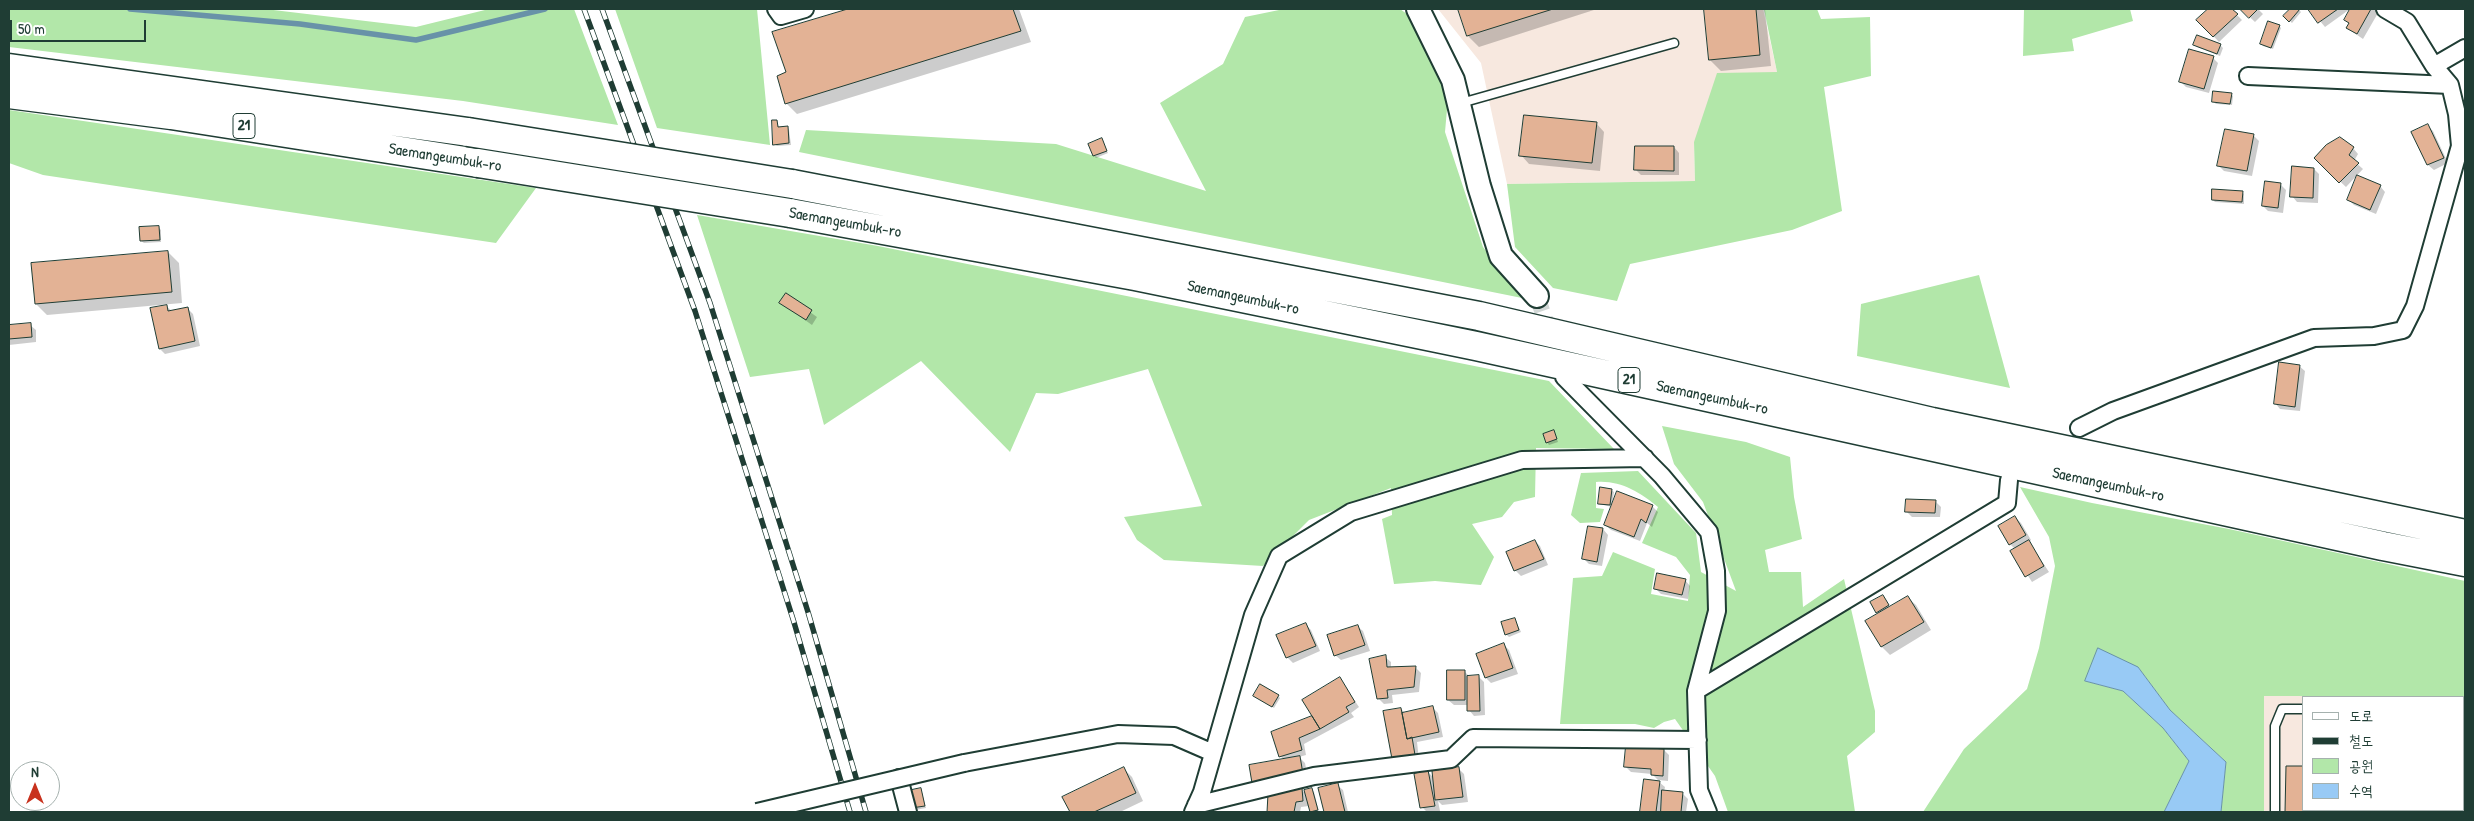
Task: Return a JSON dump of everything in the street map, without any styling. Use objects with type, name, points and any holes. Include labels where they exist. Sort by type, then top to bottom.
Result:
[{"type":"highway","name":"Saemangeumbuk-ro","points":[[9,68],[468,132],[792,184],[1479,316],[1942,424],[2465,534]]},
{"type":"highway","name":"Saemangeumbuk-ro","points":[[9,94],[171,115],[790,213],[1135,276],[1476,346],[2353,540],[2465,562]]},
{"type":"street","points":[[776,9],[781,16],[806,9]]},
{"type":"street","points":[[1418,9],[1453,80],[1479,186],[1501,256],[1537,296]]},
{"type":"street","points":[[2079,428],[2113,411],[2314,338],[2374,336],[2403,330],[2415,306],[2460,146],[2457,114],[2450,85],[2434,66],[2407,22],[2385,9]]},
{"type":"street","points":[[2434,66],[2465,48]]},
{"type":"street","points":[[2248,76],[2450,85]]},
{"type":"street","points":[[1564,377],[1645,458],[1709,532],[1716,571],[1717,611],[1696,691],[1700,790],[1708,812]]},
{"type":"street","points":[[1195,808],[1253,615],[1279,556],[1351,512],[1522,460],[1645,458]]},
{"type":"street","points":[[1696,691],[2007,503],[2009,480]]},
{"type":"street","points":[[757,812],[964,763],[1118,734],[1174,736],[1213,753]]},
{"type":"street","points":[[1195,808],[1314,776],[1451,759],[1473,738],[1698,740]]},
{"type":"street","points":[[899,778],[908,812]]},
{"type":"lane","points":[[1459,104],[1674,43]]},
{"type":"lane","points":[[2275,812],[2275,726],[2282,709],[2302,709]]},
{"type":"shaded area","points":[[1438,9],[1763,9],[1777,72],[1694,142],[1695,181],[1507,184],[1481,63]]},
{"type":"shaded area","points":[[2264,696],[2302,696],[2302,811],[2464,811],[2465,696],[2465,812],[2264,812]]},
{"type":"green space","points":[[9,9],[265,9],[416,27],[489,9],[574,9],[618,125],[463,101],[9,47]]},
{"type":"green space","points":[[615,9],[757,9],[770,145],[657,128]]},
{"type":"green space","points":[[1284,9],[1400,9],[1411,17],[1448,98],[1445,132],[1483,247],[1522,298],[799,152],[806,130],[1056,144],[1206,191],[1160,103],[1223,64],[1245,17]]},
{"type":"green space","points":[[1764,9],[1817,9],[1821,19],[1870,17],[1871,76],[1824,87],[1842,211],[1792,230],[1630,264],[1617,301],[1553,288],[1515,247],[1507,184],[1695,181],[1694,142],[1717,73],[1777,72]]},
{"type":"green space","points":[[2024,9],[2130,9],[2133,21],[2072,39],[2074,51],[2023,56]]},
{"type":"green space","points":[[9,110],[536,188],[496,243],[43,175],[9,163]]},
{"type":"green space","points":[[697,215],[878,246],[1549,381],[1614,449],[1536,448],[1535,497],[1514,502],[1502,517],[1472,524],[1494,557],[1481,585],[1435,581],[1394,584],[1382,519],[1392,515],[1391,488],[1309,520],[1263,566],[1164,560],[1137,540],[1124,517],[1202,506],[1148,369],[1058,394],[1036,393],[1010,452],[921,361],[824,425],[809,369],[750,377]]},
{"type":"green space","points":[[1979,275],[2010,388],[1857,356],[1861,304]]},
{"type":"green space","points":[[1662,426],[1746,442],[1790,457],[1794,497],[1802,539],[1765,550],[1769,572],[1801,572],[1803,607],[1844,579],[1875,711],[1875,732],[1847,756],[1855,812],[1728,812],[1715,776],[1675,719],[1664,722],[1654,728],[1635,724],[1560,724],[1573,578],[1602,576],[1613,552],[1655,569],[1651,594],[1688,601],[1690,575],[1676,557],[1642,543],[1658,507],[1644,496],[1629,488],[1613,483],[1596,482],[1596,508],[1604,509],[1600,522],[1580,523],[1571,515],[1581,473],[1638,471],[1696,533],[1701,572],[1736,591],[1703,502],[1674,464]]},
{"type":"green space","points":[[2020,487],[2092,503],[2229,529],[2465,581],[2465,696],[2264,696],[2264,812],[2221,812],[2226,762],[2170,710],[2138,667],[2085,681],[2123,691],[2163,728],[2189,761],[2164,812],[1923,812],[1964,749],[2027,689],[2039,648],[2055,566],[2049,537]]},
{"type":"water","points":[[2098,648],[2138,667],[2170,710],[2226,762],[2221,812],[2164,812],[2189,761],[2163,728],[2123,691],[2085,681]]},
{"type":"building","points":[[848,9],[1013,9],[1021,31],[785,104],[777,76],[786,72],[772,32]]},
{"type":"building","points":[[1458,9],[1553,9],[1467,36]]},
{"type":"building","points":[[1704,9],[1756,9],[1760,55],[1709,60]]},
{"type":"building","points":[[2208,9],[2232,9],[2238,14],[2213,37],[2196,20]]},
{"type":"building","points":[[2240,9],[2258,9],[2249,18]]},
{"type":"building","points":[[2290,9],[2300,9],[2289,22],[2283,16]]},
{"type":"building","points":[[2308,9],[2338,9],[2318,23]]},
{"type":"building","points":[[2350,9],[2371,9],[2357,34],[2346,28],[2349,23],[2344,20]]},
{"type":"building","points":[[2268,21],[2280,25],[2271,48],[2260,44]]},
{"type":"building","points":[[2197,35],[2221,44],[2217,54],[2193,45]]},
{"type":"building","points":[[2189,49],[2214,56],[2204,89],[2179,82]]},
{"type":"building","points":[[2213,91],[2232,93],[2230,104],[2212,102]]},
{"type":"building","points":[[1524,115],[1597,122],[1592,163],[1519,156]]},
{"type":"building","points":[[772,120],[777,120],[778,127],[788,126],[789,143],[773,145]]},
{"type":"building","points":[[2428,124],[2444,158],[2427,165],[2411,132]]},
{"type":"building","points":[[2225,129],[2254,134],[2247,171],[2217,166]]},
{"type":"building","points":[[2340,137],[2354,147],[2349,155],[2359,163],[2339,183],[2314,158],[2326,145]]},
{"type":"building","points":[[1102,138],[1107,151],[1093,156],[1088,144]]},
{"type":"building","points":[[1635,146],[1674,146],[1674,171],[1634,170]]},
{"type":"building","points":[[2292,166],[2314,168],[2313,198],[2290,197]]},
{"type":"building","points":[[2357,175],[2381,185],[2370,210],[2347,200]]},
{"type":"building","points":[[2265,181],[2281,183],[2278,208],[2262,206]]},
{"type":"building","points":[[2212,189],[2243,191],[2242,202],[2212,200]]},
{"type":"building","points":[[159,226],[160,240],[140,241],[139,227]]},
{"type":"building","points":[[168,251],[172,292],[35,304],[31,263]]},
{"type":"building","points":[[786,293],[812,310],[806,320],[779,303]]},
{"type":"building","points":[[167,305],[168,311],[188,307],[195,341],[159,349],[150,308]]},
{"type":"building","points":[[31,323],[32,337],[9,339],[9,325]]},
{"type":"building","points":[[2279,362],[2300,365],[2295,407],[2274,404]]},
{"type":"building","points":[[1554,430],[1557,439],[1546,443],[1543,434]]},
{"type":"building","points":[[1600,487],[1612,489],[1610,505],[1598,504]]},
{"type":"building","points":[[1617,491],[1653,505],[1646,523],[1641,519],[1634,537],[1604,525]]},
{"type":"building","points":[[1906,499],[1936,500],[1935,513],[1905,512]]},
{"type":"building","points":[[2015,516],[2026,535],[2009,545],[1998,526]]},
{"type":"building","points":[[1588,526],[1603,528],[1597,562],[1582,559]]},
{"type":"building","points":[[1535,540],[1544,559],[1514,571],[1506,552]]},
{"type":"building","points":[[2029,540],[2044,566],[2025,577],[2010,551]]},
{"type":"building","points":[[1657,573],[1686,579],[1682,595],[1654,589]]},
{"type":"building","points":[[1883,595],[1889,605],[1876,613],[1870,602]]},
{"type":"building","points":[[1908,596],[1924,622],[1881,647],[1865,621]]},
{"type":"building","points":[[1515,618],[1519,630],[1505,635],[1501,622]]},
{"type":"building","points":[[1306,623],[1316,646],[1286,658],[1276,635]]},
{"type":"building","points":[[1358,625],[1365,645],[1334,656],[1327,635]]},
{"type":"building","points":[[1504,643],[1513,668],[1485,678],[1476,654]]},
{"type":"building","points":[[1386,655],[1387,667],[1416,666],[1414,687],[1387,690],[1388,698],[1377,699],[1369,659]]},
{"type":"building","points":[[1447,670],[1465,670],[1465,700],[1447,700]]},
{"type":"building","points":[[1479,675],[1480,711],[1467,711],[1467,676]]},
{"type":"building","points":[[1340,677],[1355,702],[1346,707],[1349,712],[1320,729],[1302,700]]},
{"type":"building","points":[[1260,684],[1279,695],[1272,707],[1253,696]]},
{"type":"building","points":[[1433,706],[1439,732],[1407,739],[1402,713]]},
{"type":"building","points":[[1401,708],[1407,739],[1412,737],[1415,755],[1392,759],[1383,711]]},
{"type":"building","points":[[1312,716],[1320,729],[1299,738],[1302,750],[1279,757],[1271,732]]},
{"type":"building","points":[[2465,721],[2465,812],[2285,812],[2286,766],[2302,766],[2302,811],[2464,811]]},
{"type":"building","points":[[1626,746],[1664,749],[1663,776],[1651,775],[1651,769],[1624,767]]},
{"type":"building","points":[[1300,756],[1303,774],[1252,783],[1249,765]]},
{"type":"building","points":[[1124,767],[1136,793],[1094,812],[1070,812],[1062,797]]},
{"type":"building","points":[[1459,767],[1463,797],[1435,800],[1432,771]]},
{"type":"building","points":[[1428,770],[1435,806],[1420,808],[1414,774]]},
{"type":"building","points":[[1644,779],[1660,781],[1656,812],[1640,812]]},
{"type":"building","points":[[1338,783],[1345,812],[1324,812],[1318,788]]},
{"type":"building","points":[[921,788],[925,806],[911,808],[907,791]]},
{"type":"building","points":[[1302,788],[1303,801],[1296,802],[1294,812],[1267,812],[1268,794]]},
{"type":"building","points":[[1312,788],[1318,810],[1310,812],[1304,790]]},
{"type":"building","points":[[1662,790],[1683,792],[1681,812],[1661,812]]},
{"type":"waterway","points":[[130,9],[300,24],[416,40],[545,9]]},
{"type":"tunnel","points":[[1537,296],[1562,369]]},
{"type":"railway","points":[[584,9],[695,311],[793,619],[850,812]]},
{"type":"railway","points":[[602,9],[710,303],[808,612],[866,812]]}]
